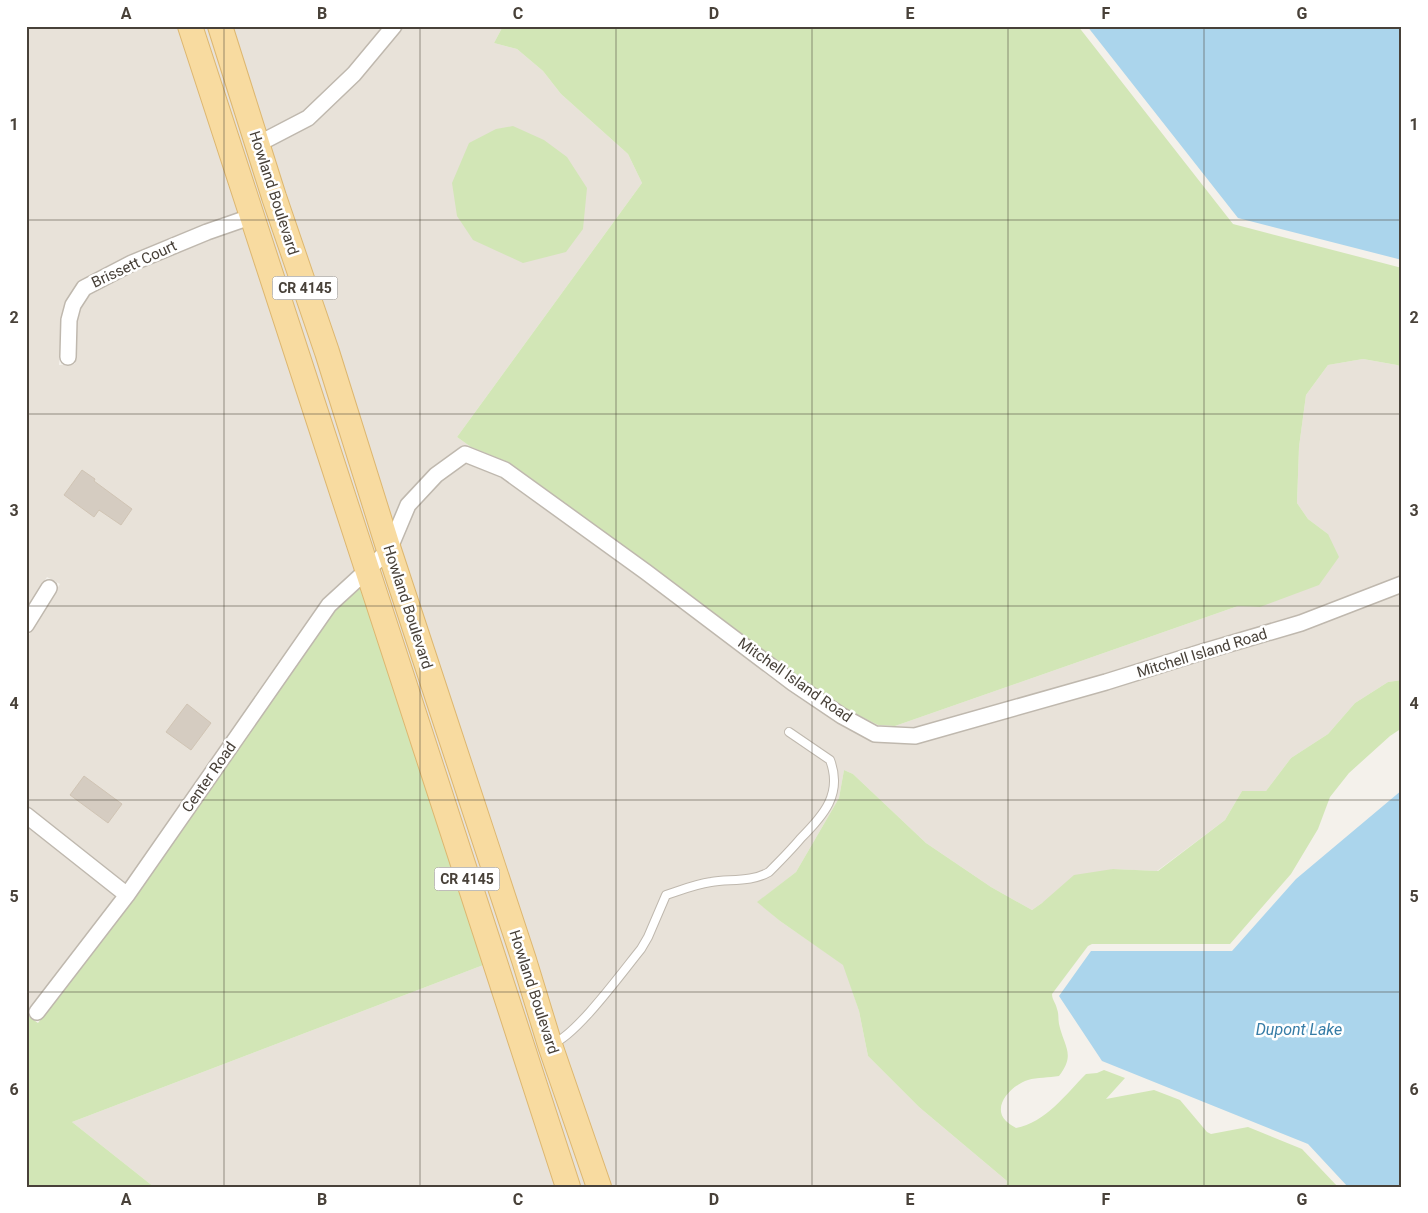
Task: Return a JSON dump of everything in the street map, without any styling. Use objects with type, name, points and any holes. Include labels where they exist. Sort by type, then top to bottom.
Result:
[{"type":"main road","name":"Howland Boulevard","points":[[190,26],[321,423],[568,1187]]},
{"type":"main road","name":"Howland Boulevard","points":[[220,26],[550,1044],[599,1187]]},
{"type":"street","points":[[258,144],[308,118],[354,74],[394,26]]},
{"type":"street","name":"Brissett Court","points":[[68,357],[70,320],[73,305],[84,288],[132,263],[207,232],[253,216]]},
{"type":"street","name":"Mitchell Island Road","points":[[389,550],[408,505],[436,475],[465,454],[505,470],[646,572],[792,683],[842,716],[875,734],[915,736],[1106,682],[1301,623],[1402,584]]},
{"type":"street","name":"Center Road","points":[[37,1012],[127,895],[329,605],[389,550]]},
{"type":"street","points":[[26,625],[49,588]]},
{"type":"street","points":[[26,815],[127,895]]},
{"type":"lane","points":[[550,1044],[559,1041],[581,1020],[641,949],[666,895],[685,888],[712,882],[761,876],[769,872],[824,814],[833,793],[834,779],[830,760],[789,732]]},
{"type":"shaded area","points":[[26,26],[182,26],[243,211],[205,224],[130,256],[81,281],[65,304],[59,365],[75,364],[77,320],[80,307],[89,294],[135,271],[248,226],[358,568],[323,601],[126,883],[26,804],[26,640],[60,584],[47,577],[26,611]]},
{"type":"shaded area","points":[[199,26],[211,26],[380,548],[371,556]]},
{"type":"shaded area","points":[[228,26],[384,26],[348,69],[304,112],[263,133]]},
{"type":"shaded area","points":[[403,26],[503,26],[494,43],[517,49],[543,71],[561,94],[628,154],[642,183],[457,437],[471,447],[461,447],[431,470],[391,527],[268,148],[313,124],[359,80]]},
{"type":"shaded area","points":[[1363,359],[1402,367],[1402,576],[1299,616],[1201,644],[1105,675],[915,727],[895,726],[1238,606],[1260,607],[1328,534],[1308,519],[1297,503],[1299,447],[1306,395],[1328,365]]},
{"type":"shaded area","points":[[465,463],[501,478],[641,579],[787,690],[837,723],[871,741],[914,744],[1107,690],[1203,659],[1302,631],[1402,593],[1402,680],[1388,682],[1355,703],[1328,734],[1291,758],[1266,791],[1242,791],[1225,820],[1157,871],[1113,869],[1042,903],[1032,910],[991,887],[926,843],[853,774],[844,770],[839,798],[796,872],[758,902],[780,921],[844,965],[859,1011],[868,1056],[919,1107],[1007,1181],[1006,1187],[608,1187],[398,547],[414,509],[441,481]]},
{"type":"shaded area","points":[[385,564],[590,1187],[577,1187],[376,572]]},
{"type":"shaded area","points":[[26,826],[116,897],[26,1016]]},
{"type":"shaded area","points":[[486,964],[559,1187],[154,1187],[72,1122]]},
{"type":"green space","points":[[503,26],[1078,26],[1233,224],[1402,268],[1402,367],[1363,359],[1328,365],[1306,395],[1299,447],[1297,503],[1308,519],[1328,534],[1339,557],[1319,585],[1260,607],[1238,606],[895,726],[878,725],[846,709],[798,676],[510,463],[471,447],[457,437],[642,183],[628,154],[561,94],[543,71],[517,49],[494,43]]},
{"type":"green space","points":[[513,126],[544,140],[567,157],[587,188],[583,229],[566,252],[523,263],[473,240],[457,216],[452,183],[469,143],[496,129]]},
{"type":"green space","points":[[363,584],[486,964],[72,1122],[154,1187],[26,1187],[26,1016],[38,1023],[138,892],[335,610]]},
{"type":"green space","points":[[1402,680],[1402,728],[1390,736],[1349,773],[1330,797],[1318,829],[1291,874],[1230,944],[1092,944],[1088,946],[1052,994],[1058,1011],[1059,1024],[1068,1056],[1064,1068],[1059,1076],[1032,1079],[1016,1086],[1005,1097],[1001,1109],[1002,1115],[1012,1126],[1016,1128],[1027,1125],[1046,1114],[1086,1074],[1104,1070],[1125,1078],[1106,1099],[1154,1090],[1180,1100],[1207,1132],[1211,1134],[1248,1127],[1302,1149],[1338,1187],[1006,1187],[1007,1181],[919,1107],[868,1056],[859,1011],[843,965],[780,921],[757,902],[796,872],[839,798],[844,770],[853,774],[926,843],[991,887],[1032,910],[1074,875],[1113,869],[1158,871],[1225,820],[1242,791],[1266,791],[1291,758],[1328,734],[1355,703],[1388,682]]},
{"type":"water","points":[[1087,26],[1402,26],[1402,260],[1238,218]]},
{"type":"water","name":"Dupont Lake","points":[[1402,790],[1402,1187],[1348,1187],[1308,1144],[1102,1061],[1059,996],[1091,951],[1232,951],[1296,879]]},
{"type":"building","points":[[82,470],[132,509],[121,525],[99,510],[94,517],[64,495]]},
{"type":"building","points":[[187,704],[211,723],[191,750],[166,732]]},
{"type":"building","points":[[84,776],[122,804],[108,823],[70,795]]}]
